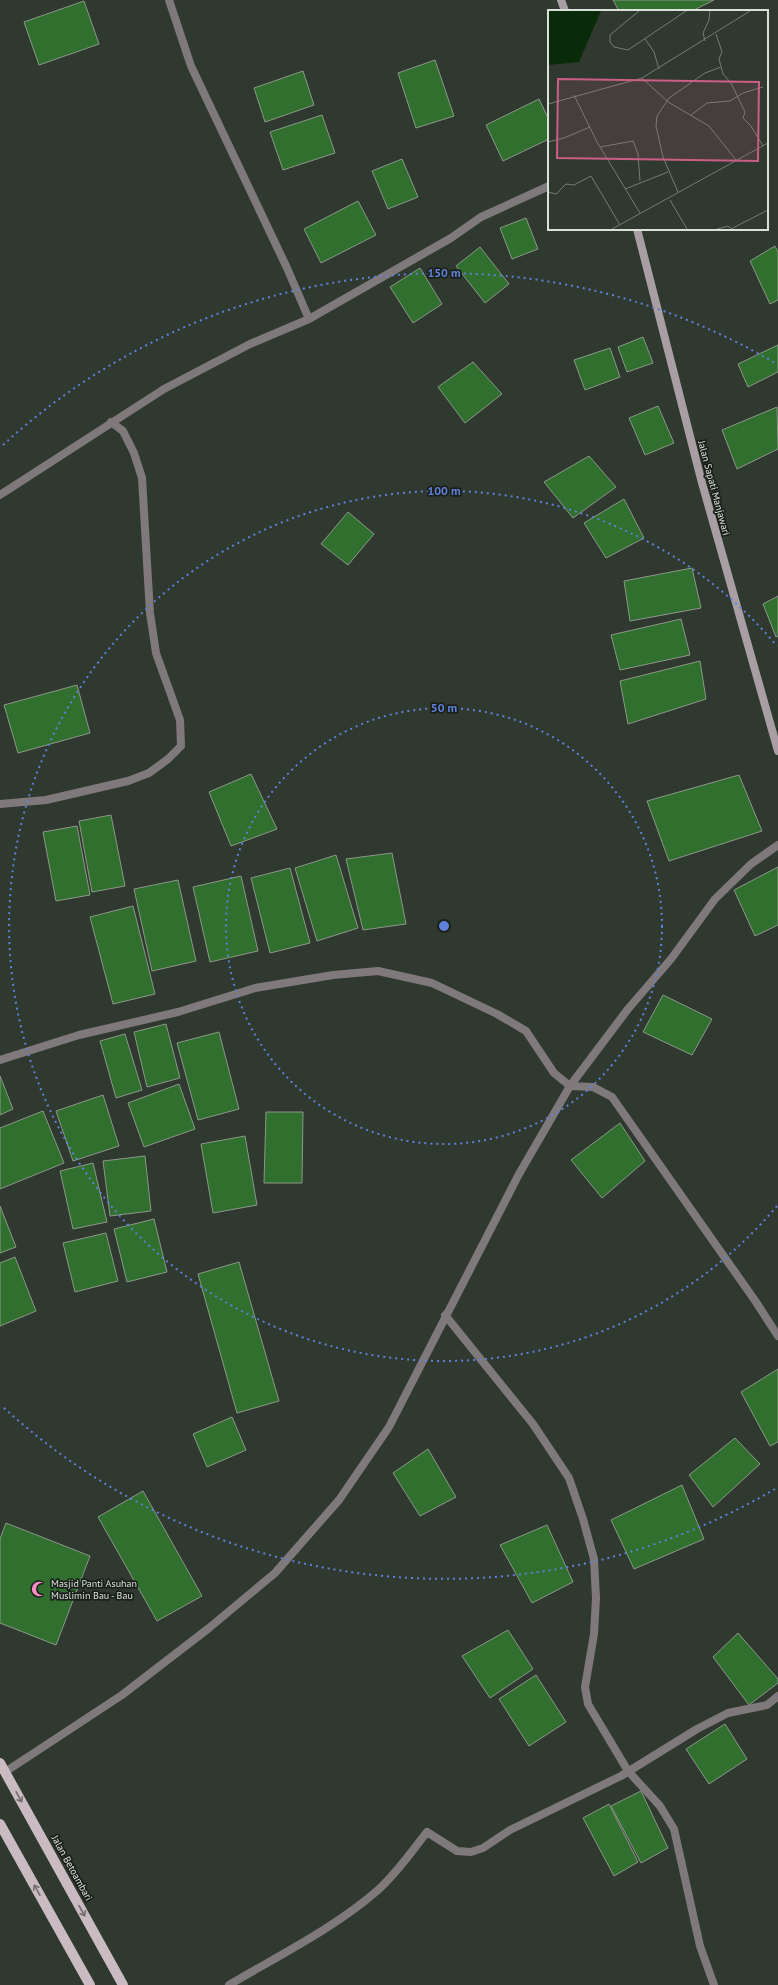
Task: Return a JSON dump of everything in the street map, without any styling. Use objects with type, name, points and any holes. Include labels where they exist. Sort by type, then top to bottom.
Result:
[{"type":"main road","name":"Jalan Betoambari","points":[[3,1768],[123,1985]]},
{"type":"main road","points":[[0,1824],[90,1985]]},
{"type":"street","points":[[169,0],[191,66],[287,268],[309,319]]},
{"type":"street","points":[[561,0],[565,10]]},
{"type":"street","points":[[0,496],[111,422],[171,385],[250,344],[309,319],[451,238],[480,217],[548,186]]},
{"type":"street","name":"Jalan Sapati Manjawari","points":[[637,230],[702,483],[778,751]]},
{"type":"street","points":[[0,804],[46,800],[128,781],[149,773],[168,759],[181,746],[180,720],[156,653],[150,613],[142,478],[134,453],[123,431],[111,422]]},
{"type":"street","points":[[3,1768],[122,1695],[209,1628],[275,1573],[339,1500],[389,1427],[445,1315],[519,1174],[570,1086],[628,1009],[670,958],[715,899],[751,864],[778,845]]},
{"type":"street","points":[[0,1060],[80,1035],[178,1012],[255,988],[333,974],[378,971],[432,983],[497,1014],[526,1031],[554,1073],[570,1086],[593,1087],[612,1098],[778,1336]]},
{"type":"street","points":[[445,1315],[533,1424],[569,1478],[583,1519],[594,1559],[596,1598],[594,1634],[585,1687],[588,1704],[628,1771],[660,1806],[674,1829],[700,1946],[714,1985]]},
{"type":"street","points":[[229,1985],[350,1913],[378,1889],[397,1869],[427,1832],[457,1850],[471,1852],[484,1848],[510,1830],[628,1771],[698,1729],[728,1713],[767,1705],[778,1696]]},
{"type":"building","points":[[613,0],[714,0],[694,10],[618,10]]},
{"type":"building","points":[[84,1],[99,44],[39,65],[24,22]]},
{"type":"building","points":[[435,60],[454,116],[416,128],[398,73]]},
{"type":"building","points":[[303,71],[314,105],[265,122],[254,88]]},
{"type":"building","points":[[539,99],[548,118],[548,139],[503,161],[486,125]]},
{"type":"building","points":[[322,115],[335,153],[283,170],[270,132]]},
{"type":"building","points":[[402,159],[418,197],[388,209],[372,171]]},
{"type":"building","points":[[358,201],[376,235],[321,263],[304,229]]},
{"type":"building","points":[[526,218],[538,249],[512,259],[500,228]]},
{"type":"building","points":[[775,246],[778,252],[778,300],[770,304],[750,261]]},
{"type":"building","points":[[480,247],[509,284],[485,303],[456,266]]},
{"type":"building","points":[[420,268],[442,304],[413,323],[390,287]]},
{"type":"building","points":[[643,337],[653,363],[627,372],[618,347]]},
{"type":"building","points":[[778,345],[778,372],[748,387],[738,364]]},
{"type":"building","points":[[610,348],[620,377],[585,390],[574,360]]},
{"type":"building","points":[[473,362],[502,394],[465,423],[438,387]]},
{"type":"building","points":[[658,406],[674,443],[645,455],[629,418]]},
{"type":"building","points":[[777,407],[778,449],[737,469],[722,430]]},
{"type":"building","points":[[589,456],[616,487],[573,518],[544,482]]},
{"type":"building","points":[[624,499],[644,538],[606,558],[584,523]]},
{"type":"building","points":[[348,512],[374,534],[348,565],[321,544]]},
{"type":"building","points":[[692,568],[701,608],[630,621],[624,581]]},
{"type":"building","points":[[778,596],[778,636],[776,637],[763,604]]},
{"type":"building","points":[[681,619],[690,655],[620,670],[611,635]]},
{"type":"building","points":[[700,661],[706,699],[628,724],[620,681]]},
{"type":"building","points":[[77,685],[90,733],[18,753],[4,705]]},
{"type":"building","points":[[251,774],[277,829],[231,846],[209,792]]},
{"type":"building","points":[[739,775],[762,831],[669,861],[647,801]]},
{"type":"building","points":[[111,815],[125,886],[92,892],[79,821]]},
{"type":"building","points":[[77,826],[90,895],[56,901],[43,832]]},
{"type":"building","points":[[392,853],[406,924],[363,930],[346,859]]},
{"type":"building","points":[[336,855],[358,928],[317,941],[295,868]]},
{"type":"building","points":[[778,867],[778,925],[755,936],[734,890]]},
{"type":"building","points":[[290,868],[310,943],[270,953],[251,878]]},
{"type":"building","points":[[241,876],[258,951],[210,962],[193,887]]},
{"type":"building","points":[[178,880],[196,961],[152,971],[134,889]]},
{"type":"building","points":[[133,906],[155,994],[113,1004],[90,917]]},
{"type":"building","points":[[663,995],[712,1019],[692,1055],[643,1032]]},
{"type":"building","points":[[166,1024],[180,1078],[147,1087],[134,1032]]},
{"type":"building","points":[[219,1032],[239,1109],[198,1120],[177,1043]]},
{"type":"building","points":[[125,1034],[142,1090],[116,1098],[100,1041]]},
{"type":"building","points":[[0,1076],[13,1109],[0,1115]]},
{"type":"building","points":[[179,1084],[195,1129],[144,1147],[128,1103]]},
{"type":"building","points":[[103,1095],[119,1146],[73,1161],[56,1111]]},
{"type":"building","points":[[43,1111],[64,1163],[0,1189],[0,1128]]},
{"type":"building","points":[[266,1112],[303,1112],[302,1183],[264,1183]]},
{"type":"building","points":[[620,1123],[645,1161],[602,1198],[571,1160]]},
{"type":"building","points":[[245,1136],[257,1205],[213,1213],[201,1144]]},
{"type":"building","points":[[145,1156],[151,1211],[110,1216],[103,1161]]},
{"type":"building","points":[[93,1163],[107,1222],[73,1229],[60,1171]]},
{"type":"building","points":[[0,1206],[16,1247],[0,1253]]},
{"type":"building","points":[[154,1219],[167,1272],[127,1282],[114,1229]]},
{"type":"building","points":[[106,1233],[118,1281],[75,1292],[63,1243]]},
{"type":"building","points":[[15,1257],[36,1311],[0,1326],[0,1263]]},
{"type":"building","points":[[239,1262],[279,1401],[237,1413],[198,1274]]},
{"type":"building","points":[[778,1369],[778,1442],[770,1446],[741,1392]]},
{"type":"building","points":[[232,1417],[246,1450],[207,1467],[193,1434]]},
{"type":"building","points":[[735,1438],[760,1464],[713,1507],[689,1475]]},
{"type":"building","points":[[428,1449],[456,1497],[420,1516],[393,1473]]},
{"type":"building","points":[[682,1485],[704,1539],[634,1569],[611,1520]]},
{"type":"building","points":[[143,1491],[202,1596],[157,1621],[98,1517]]},
{"type":"building","name":"Masjid Panti Asuhan Muslimin Bau - Bau","points":[[6,1523],[90,1556],[56,1645],[0,1623],[0,1539]]},
{"type":"building","points":[[547,1525],[573,1582],[532,1603],[500,1545]]},
{"type":"building","points":[[508,1630],[533,1669],[490,1698],[462,1656]]},
{"type":"building","points":[[738,1633],[778,1679],[778,1683],[749,1705],[713,1657]]},
{"type":"building","points":[[536,1675],[566,1722],[529,1746],[499,1699]]},
{"type":"building","points":[[725,1724],[747,1759],[709,1784],[686,1749]]},
{"type":"building","points":[[641,1791],[668,1848],[641,1863],[611,1806]]},
{"type":"building","points":[[609,1804],[638,1862],[614,1876],[583,1818]]},
{"type":"place","name":"Masjid Panti Asuhan Muslimin Bau - Bau","points":[[39,1589]]}]
